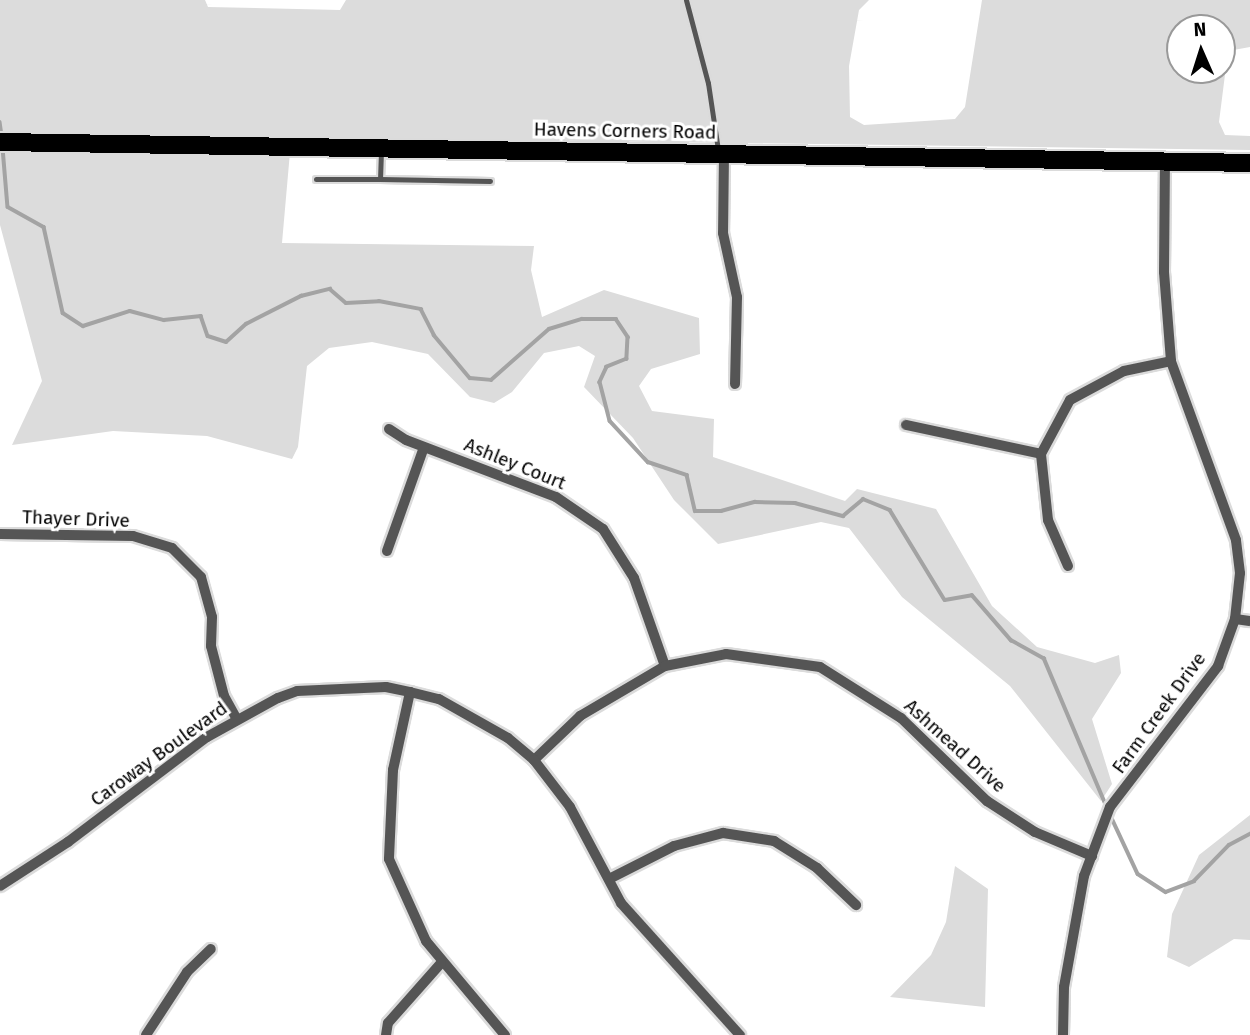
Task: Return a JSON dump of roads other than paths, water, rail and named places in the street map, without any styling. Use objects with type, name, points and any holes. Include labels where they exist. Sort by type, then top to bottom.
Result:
[{"type":"main road","name":"Havens Corners Road","points":[[0,142],[1250,163]]},
{"type":"street","points":[[721,153],[723,233],[737,297],[735,384]]},
{"type":"street","name":"Farm Creek Drive","points":[[1063,1035],[1064,987],[1083,876],[1110,807],[1218,666],[1235,619],[1240,573],[1236,540],[1171,361],[1164,272],[1165,162]]},
{"type":"street","points":[[1068,566],[1048,520],[1041,454],[1070,400],[1124,371],[1171,361]]},
{"type":"street","points":[[906,425],[1041,454]]},
{"type":"street","name":"Ashley Court","points":[[389,429],[424,447],[556,497],[603,529],[634,578],[665,666]]},
{"type":"street","points":[[387,551],[424,447]]},
{"type":"street","name":"Thayer Drive","points":[[0,534],[133,536],[172,548],[201,577],[212,617],[211,646],[224,696],[236,718]]},
{"type":"street","points":[[1235,619],[1250,621]]},
{"type":"street","name":"Ashmead Drive","points":[[534,760],[580,716],[665,666],[726,654],[820,667],[901,718],[987,801],[1035,832],[1092,856]]},
{"type":"street","name":"Caroway Boulevard","points":[[0,886],[68,842],[236,718],[297,691],[386,687],[439,699],[508,738],[534,760],[570,807],[621,903],[740,1035]]},
{"type":"street","points":[[410,692],[393,770],[388,859],[441,962],[464,981],[505,1035]]},
{"type":"street","points":[[609,879],[674,846],[723,833],[774,841],[817,867],[856,905]]},
{"type":"street","points":[[146,1035],[187,972],[211,949]]},
{"type":"street","points":[[386,1035],[388,1023],[441,962]]},
{"type":"lane","points":[[686,0],[708,83],[721,153]]},
{"type":"lane","points":[[380,179],[381,148]]},
{"type":"lane","points":[[316,179],[490,181]]},
{"type":"waterway","points":[[0,122],[2,136]]},
{"type":"waterway","points":[[3,148],[8,207],[44,227],[63,313],[83,326],[130,311],[164,320],[201,316],[208,336],[226,342],[246,324],[301,296],[330,289],[346,303],[379,301],[421,309],[434,335],[470,378],[491,380],[549,329],[582,319],[616,319],[628,337],[627,359],[607,367],[600,382],[610,421],[648,462],[687,475],[695,511],[721,511],[755,502],[795,503],[843,516],[863,499],[890,510],[945,600],[972,595],[1011,640],[1044,658],[1107,807]]},
{"type":"waterway","points":[[1110,814],[1138,874],[1166,892],[1194,881],[1229,845],[1250,834]]}]
